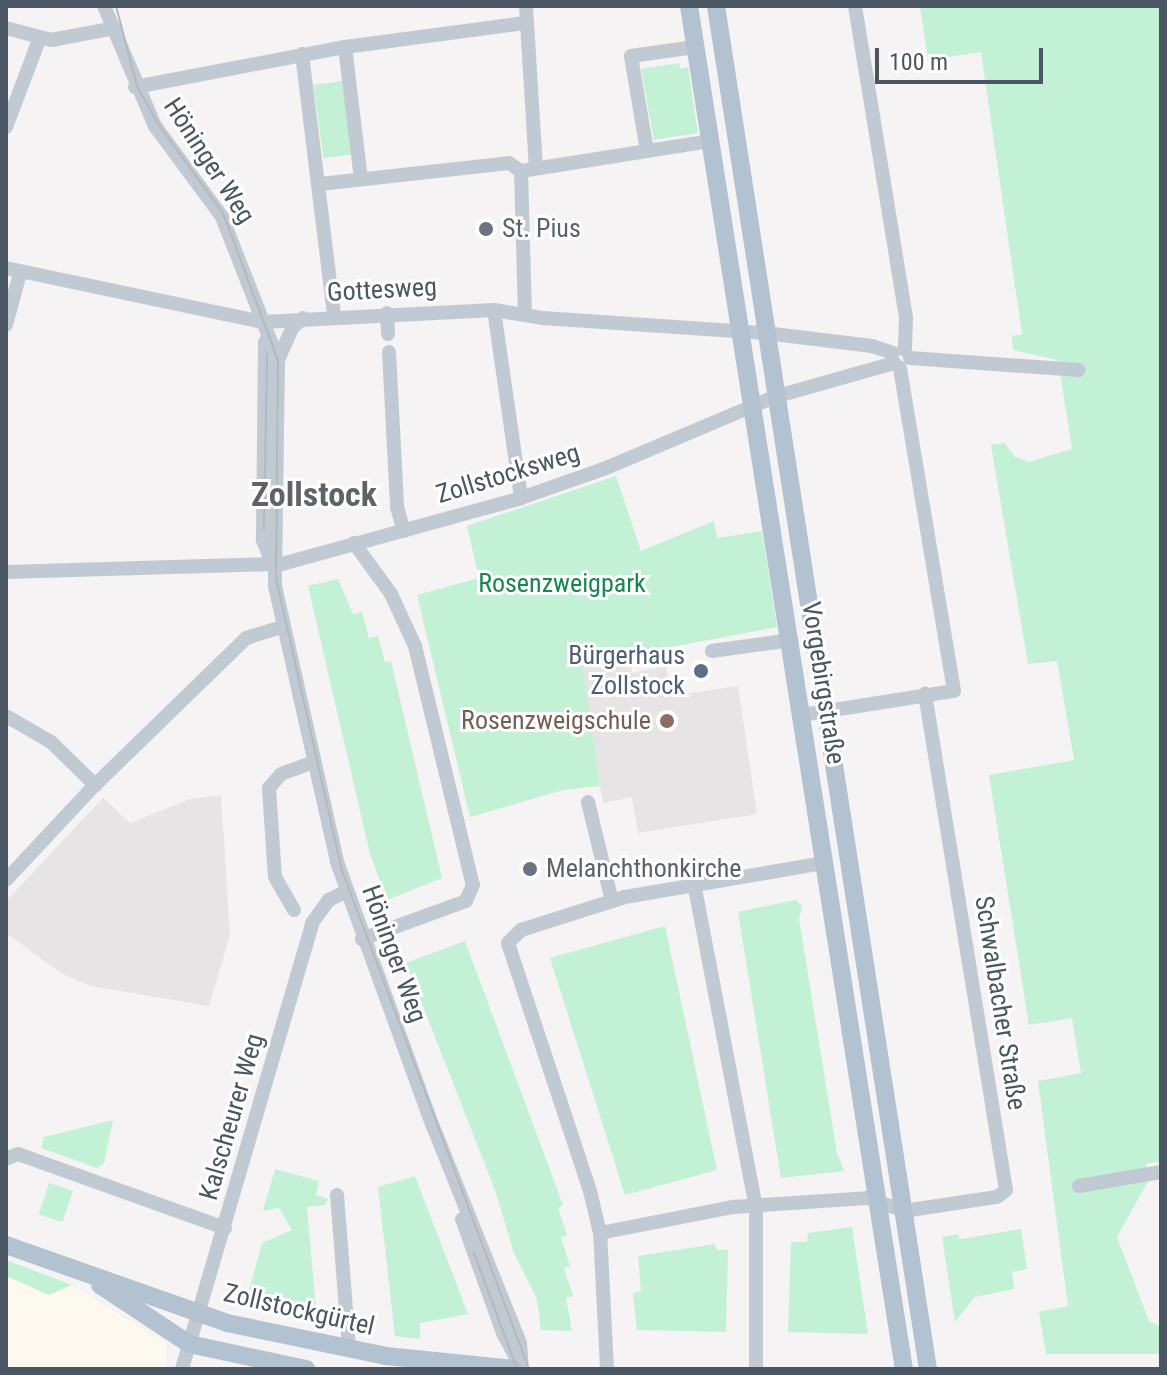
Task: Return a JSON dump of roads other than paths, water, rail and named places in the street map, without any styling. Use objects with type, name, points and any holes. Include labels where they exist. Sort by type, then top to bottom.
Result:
[{"type":"main road","name":"Vorgebirgstraße","points":[[689,6],[750,405],[791,640],[824,863],[880,1200],[904,1369]]},
{"type":"main road","name":"Vorgebirgstraße","points":[[716,6],[774,397],[928,1369]]},
{"type":"main road","name":"Zollstockgürtel","points":[[6,1245],[227,1323],[349,1349],[513,1369]]},
{"type":"main road","name":"Zollstockgürtel","points":[[81,1272],[189,1344],[306,1369]]},
{"type":"street","name":"Höninger Weg","points":[[104,6],[115,28],[135,87],[155,126],[222,217],[278,360],[280,457],[272,565]]},
{"type":"street","name":"Höninger Weg","points":[[115,28],[116,6]]},
{"type":"street","points":[[525,314],[528,169],[526,6]]},
{"type":"street","points":[[802,715],[954,691],[900,358],[906,318],[855,6]]},
{"type":"street","points":[[135,87],[302,54],[524,23]]},
{"type":"street","points":[[6,28],[39,40],[115,28]]},
{"type":"street","points":[[6,127],[39,40]]},
{"type":"street","points":[[345,47],[361,179]]},
{"type":"street","points":[[647,151],[631,56],[695,47]]},
{"type":"street","points":[[302,54],[334,315]]},
{"type":"street","points":[[320,184],[509,163],[528,169],[710,141]]},
{"type":"street","points":[[6,325],[13,270]]},
{"type":"street","name":"Gottesweg","points":[[13,270],[263,322],[334,315],[494,310],[740,330],[872,346],[900,358]]},
{"type":"street","points":[[494,310],[521,498]]},
{"type":"street","points":[[387,313],[388,334]]},
{"type":"street","points":[[278,360],[292,328],[304,318]]},
{"type":"street","name":"Höninger Weg","points":[[263,322],[269,378],[263,540],[272,565],[283,627],[345,892],[445,1157],[520,1343],[522,1369]]},
{"type":"street","points":[[389,352],[397,507],[404,531]]},
{"type":"street","points":[[900,358],[1079,370]]},
{"type":"street","name":"Zollstocksweg","points":[[6,572],[272,565],[521,498],[606,468],[750,405],[900,358]]},
{"type":"street","points":[[354,543],[391,594],[415,646],[473,891],[466,901],[362,939]]},
{"type":"street","points":[[6,880],[95,785],[246,638],[283,627]]},
{"type":"street","points":[[712,651],[791,640]]},
{"type":"street","name":"Schwalbacher Straße","points":[[904,1211],[997,1197],[1006,1190],[925,694]]},
{"type":"street","points":[[6,716],[51,742],[95,785]]},
{"type":"street","points":[[294,910],[275,879],[269,788],[281,774],[314,762]]},
{"type":"street","points":[[588,802],[612,901]]},
{"type":"street","points":[[607,1369],[600,1233],[508,943],[521,930],[612,901],[694,883],[824,863]]},
{"type":"street","points":[[694,883],[756,1209],[756,1369]]},
{"type":"street","name":"Kalscheurer Weg","points":[[182,1369],[312,923],[329,900],[345,892]]},
{"type":"street","points":[[6,1159],[18,1154],[225,1228]]},
{"type":"street","points":[[1079,1186],[1161,1172]]},
{"type":"street","points":[[337,1195],[349,1349]]},
{"type":"street","points":[[600,1233],[716,1209],[880,1200],[904,1211]]},
{"type":"tram line","points":[[116,6],[137,86],[158,124],[223,213],[278,360],[276,578],[342,870],[529,1369]]},
{"type":"tram line","points":[[264,529],[267,354]]},
{"type":"tram line","points":[[474,1253],[516,1366]]},
{"type":"place","name":"St. Pius","points":[[486,229]]},
{"type":"place","name":"Bürgerhaus Zollstock","points":[[701,671]]},
{"type":"place","name":"Rosenzweigschule","points":[[667,721]]},
{"type":"place","name":"Melanchthonkirche","points":[[530,869]]},
{"type":"district","name":"Zollstock","points":[[314,495]]},
{"type":"park label","name":"Rosenzweigpark","points":[[562,584]]}]
